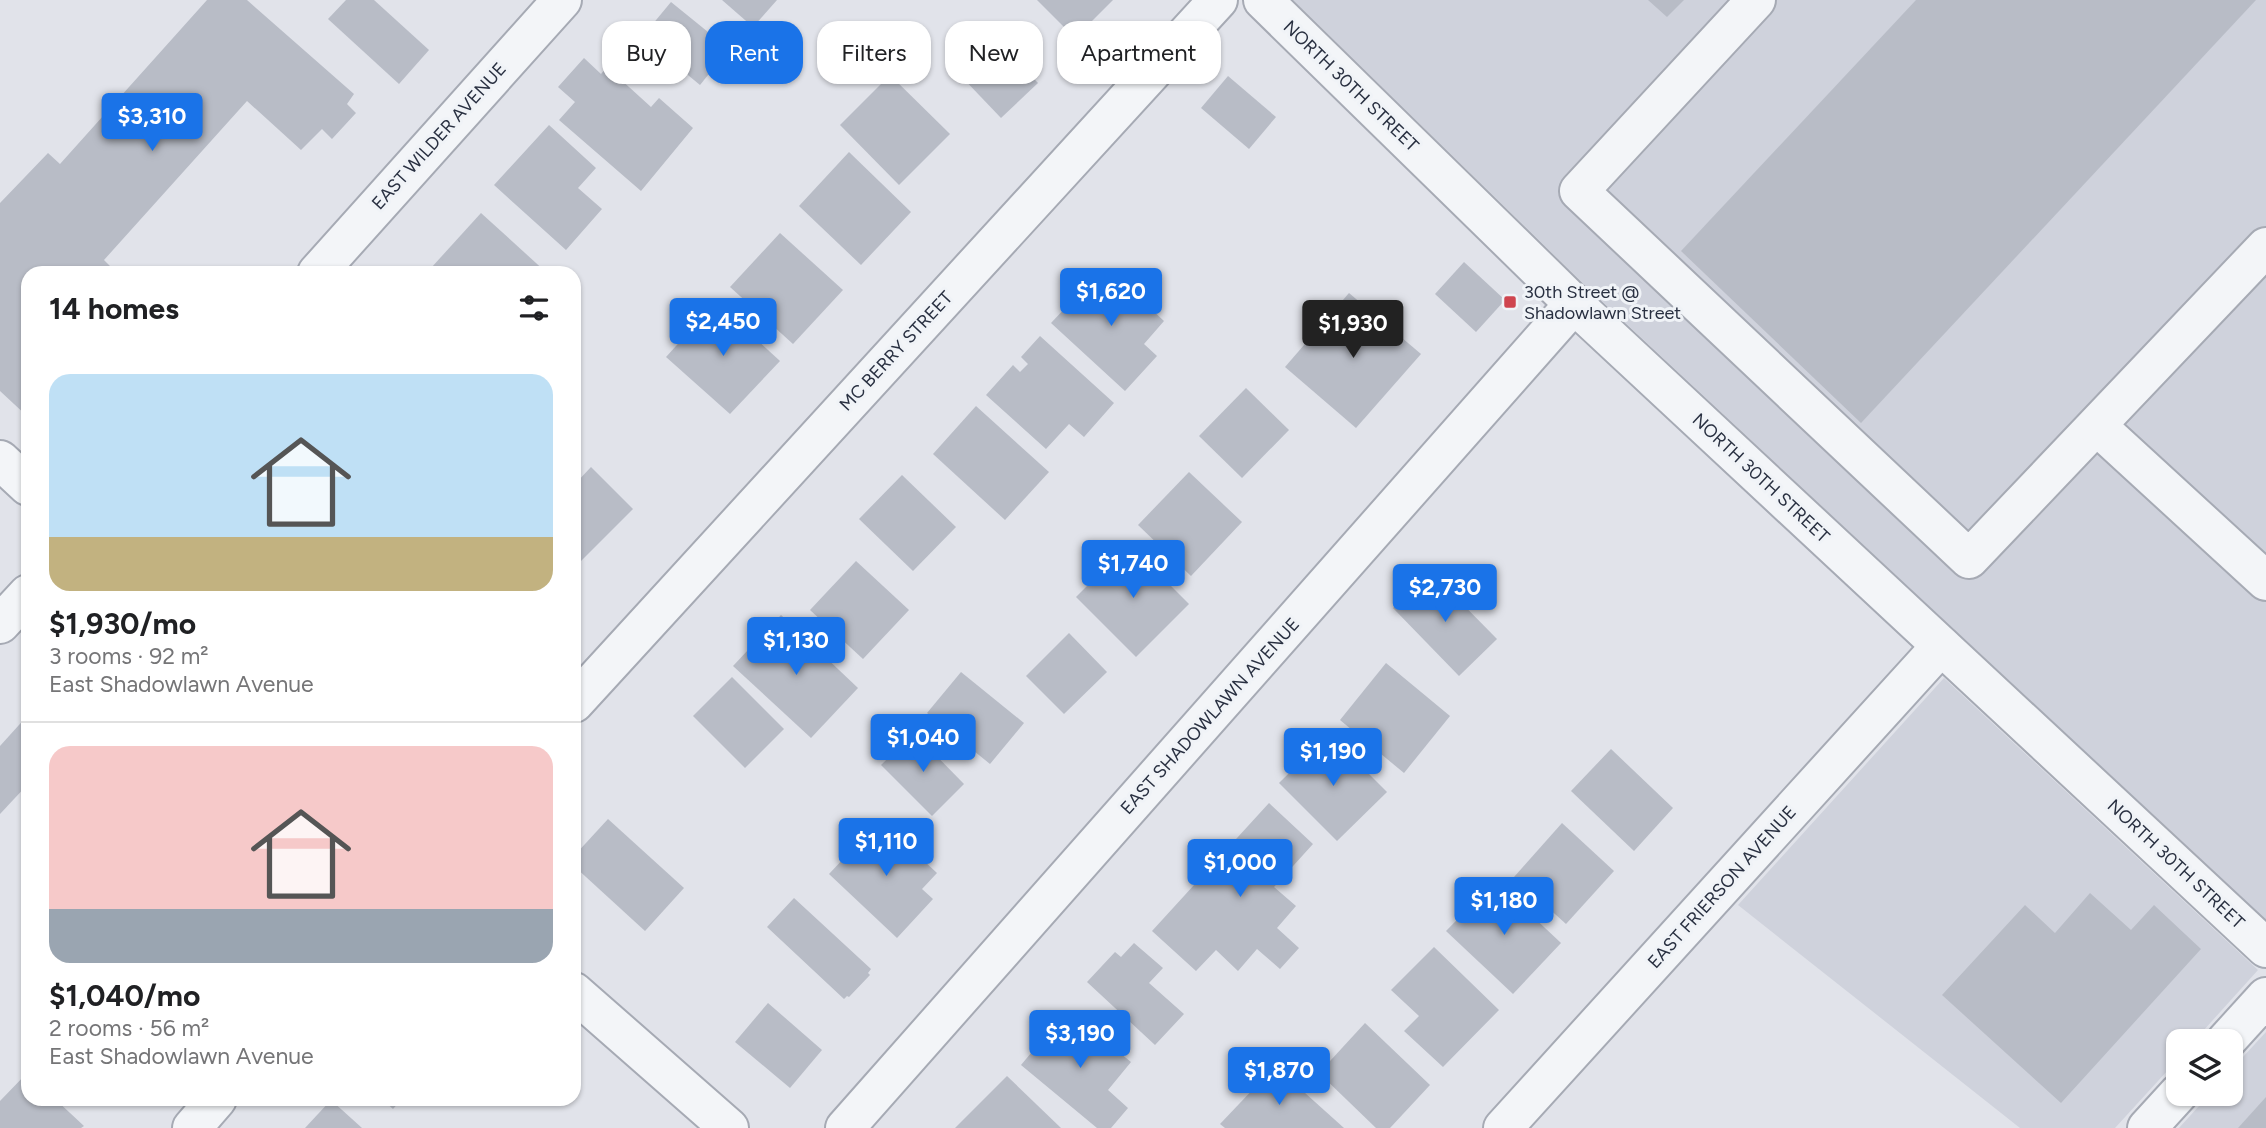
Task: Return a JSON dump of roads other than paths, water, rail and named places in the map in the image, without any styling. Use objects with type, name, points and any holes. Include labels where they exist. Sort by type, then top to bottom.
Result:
[{"type":"street","name":"EAST WILDER AVENUE","points":[[323,266],[562,0]]},
{"type":"street","name":"MC BERRY STREET","points":[[581,695],[1218,0]]},
{"type":"street","name":"NORTH 30TH STREET","points":[[1263,0],[1574,304],[2266,948]]},
{"type":"street","points":[[1756,0],[1579,191],[1969,559],[2266,247]]},
{"type":"street","name":"EAST SHADOWLAWN AVENUE","points":[[845,1128],[1574,304]]},
{"type":"street","points":[[2097,426],[2266,581]]},
{"type":"street","points":[[0,460],[21,480]]},
{"type":"street","points":[[0,624],[21,602]]},
{"type":"street","name":"EAST FRIERSON AVENUE","points":[[1503,1128],[1941,646]]},
{"type":"street","points":[[2237,1029],[2266,997]]},
{"type":"street","points":[[581,998],[729,1128]]},
{"type":"street","points":[[192,1128],[211,1106]]},
{"type":"street","points":[[2147,1128],[2167,1106]]},
{"type":"place","name":"30th Street @ Shadowlawn Street","points":[[1510,302]]}]
